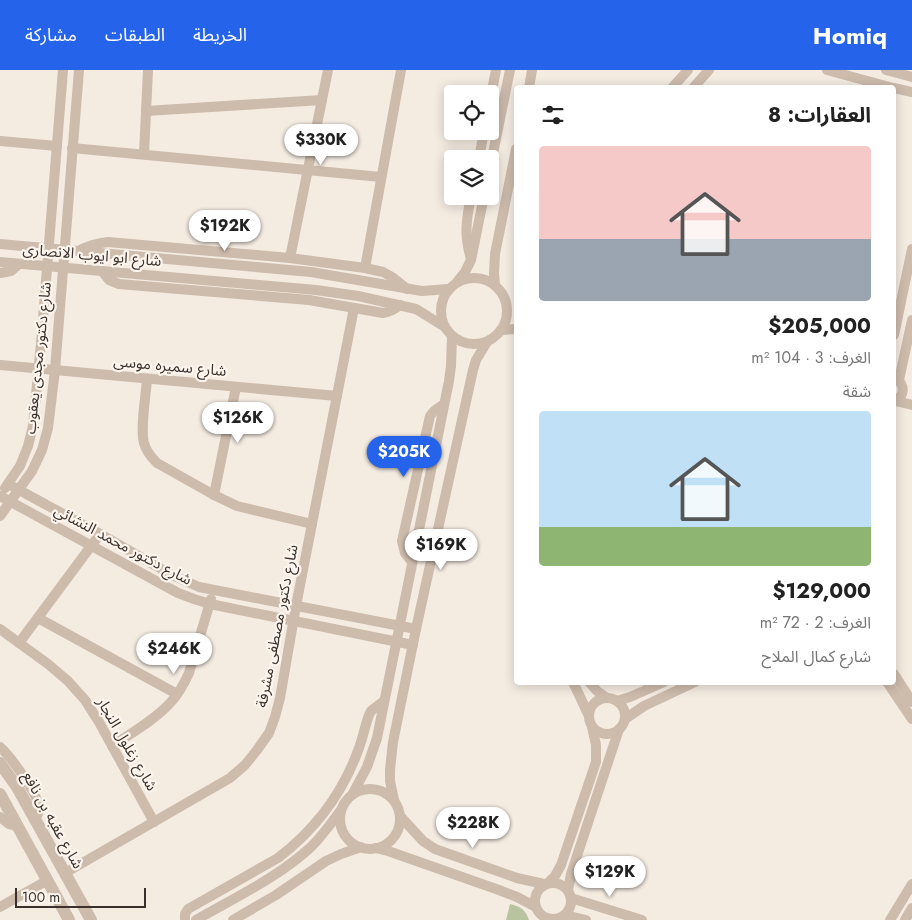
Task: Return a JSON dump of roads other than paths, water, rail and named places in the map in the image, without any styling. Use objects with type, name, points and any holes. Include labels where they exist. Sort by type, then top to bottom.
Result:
[{"type":"street","name":"شارع دكتور مجدى يعقوب","points":[[0,495],[20,466],[33,426],[48,266],[62,70]]},
{"type":"street","name":"شارع دكتور مجدى يعقوب","points":[[0,516],[32,471],[42,450],[48,428],[55,370],[78,70]]},
{"type":"street","points":[[144,154],[148,70]]},
{"type":"street","points":[[290,258],[328,70]]},
{"type":"street","points":[[365,268],[400,70]]},
{"type":"street","points":[[493,85],[496,70]]},
{"type":"street","points":[[494,150],[510,70]]},
{"type":"street","points":[[530,85],[532,70]]},
{"type":"street","points":[[675,85],[688,70]]},
{"type":"street","points":[[696,85],[709,70]]},
{"type":"street","points":[[827,70],[883,85]]},
{"type":"street","points":[[886,70],[912,77]]},
{"type":"street","points":[[896,88],[912,92]]},
{"type":"street","points":[[146,111],[322,100]]},
{"type":"street","points":[[0,140],[57,146]]},
{"type":"street","points":[[72,148],[381,177]]},
{"type":"street","points":[[495,284],[495,254],[514,159]]},
{"type":"street","points":[[469,205],[466,232],[471,260]]},
{"type":"street","points":[[482,205],[471,260],[465,272],[444,296],[441,312],[445,327],[459,341],[468,344],[488,342]]},
{"type":"street","points":[[0,237],[10,241],[15,246]]},
{"type":"street","points":[[78,252],[88,246],[108,242],[290,258],[383,272],[392,276],[408,290]]},
{"type":"street","name":"شارع ابو ايوب الانصارى","points":[[0,244],[311,272],[408,290],[435,291],[452,286]]},
{"type":"street","points":[[896,325],[912,249]]},
{"type":"street","name":"شارع ابو ايوب الانصارى","points":[[0,262],[316,290],[358,296],[416,309],[445,327]]},
{"type":"street","points":[[0,273],[11,272],[19,264]]},
{"type":"street","points":[[102,270],[109,280],[119,284],[292,298],[383,313],[395,310],[400,305]]},
{"type":"street","points":[[452,286],[465,279],[476,277],[486,279],[495,284],[514,303]]},
{"type":"street","points":[[342,809],[340,823],[345,835],[349,840],[368,849],[384,845],[392,840],[400,825],[399,810],[394,800],[390,781],[391,754],[416,629],[473,370],[476,360],[488,342],[497,336],[504,327],[508,317],[508,305],[504,295]]},
{"type":"street","name":"شارع دكتور مصطفى مشرفة","points":[[65,873],[230,778],[257,750],[269,733],[280,698],[354,308]]},
{"type":"street","points":[[896,401],[901,397],[903,390],[902,382],[912,320]]},
{"type":"street","points":[[502,330],[514,329]]},
{"type":"street","points":[[196,920],[286,866],[313,845],[352,795],[367,767],[384,701],[444,404],[451,366],[452,336]]},
{"type":"street","name":"شارع سميره موسى","points":[[0,365],[337,396]]},
{"type":"street","points":[[147,379],[142,432],[143,441],[150,456],[157,463],[237,506],[312,524]]},
{"type":"street","points":[[214,495],[236,387]]},
{"type":"street","points":[[896,402],[912,405]]},
{"type":"street","name":"شارع دكتور محمد النشائي","points":[[8,484],[184,582],[198,587],[416,629]]},
{"type":"street","name":"شارع دكتور محمد النشائي","points":[[0,495],[178,593],[194,599],[210,604],[413,645]]},
{"type":"street","points":[[19,643],[100,534]]},
{"type":"street","points":[[112,746],[162,711],[177,694],[189,674],[214,590]]},
{"type":"street","points":[[38,618],[177,694]]},
{"type":"street","name":"شارع زغلول النجار","points":[[0,629],[68,681],[90,708],[154,822]]},
{"type":"street","points":[[896,677],[912,702]]},
{"type":"street","points":[[537,913],[534,901],[535,895],[538,890],[555,876],[561,865],[596,762],[596,745],[589,716],[574,685]]},
{"type":"street","points":[[592,685],[607,698]]},
{"type":"street","points":[[617,701],[657,685]]},
{"type":"street","points":[[561,918],[569,910],[571,904],[571,874],[619,729],[625,719],[644,706],[689,685]]},
{"type":"street","points":[[890,685],[912,719]]},
{"type":"street","points":[[589,716],[592,705],[601,699],[612,698],[624,709],[625,719]]},
{"type":"street","points":[[185,920],[185,914],[188,909],[278,858],[314,826],[326,811],[346,778],[360,747],[371,711],[384,701]]},
{"type":"street","points":[[592,727],[608,734],[619,729]]},
{"type":"street","points":[[0,747],[13,761],[38,802],[38,812],[35,820]]},
{"type":"street","name":"شارع عقبه بن نافع","points":[[0,763],[17,787],[91,920]]},
{"type":"street","points":[[352,795],[359,791],[374,789],[388,794],[394,800]]},
{"type":"street","points":[[0,794],[69,920]]},
{"type":"street","points":[[400,816],[422,841],[435,849],[517,878],[546,884],[555,882],[561,884],[570,894],[642,920]]},
{"type":"street","points":[[0,817],[9,824],[18,826]]},
{"type":"street","points":[[233,920],[276,895],[326,861],[361,847]]},
{"type":"street","points":[[376,848],[517,897],[548,919],[586,920]]},
{"type":"street","points":[[0,907],[48,880]]},
{"type":"street","points":[[890,920],[912,884]]},
{"type":"street","points":[[904,920],[912,908]]}]
